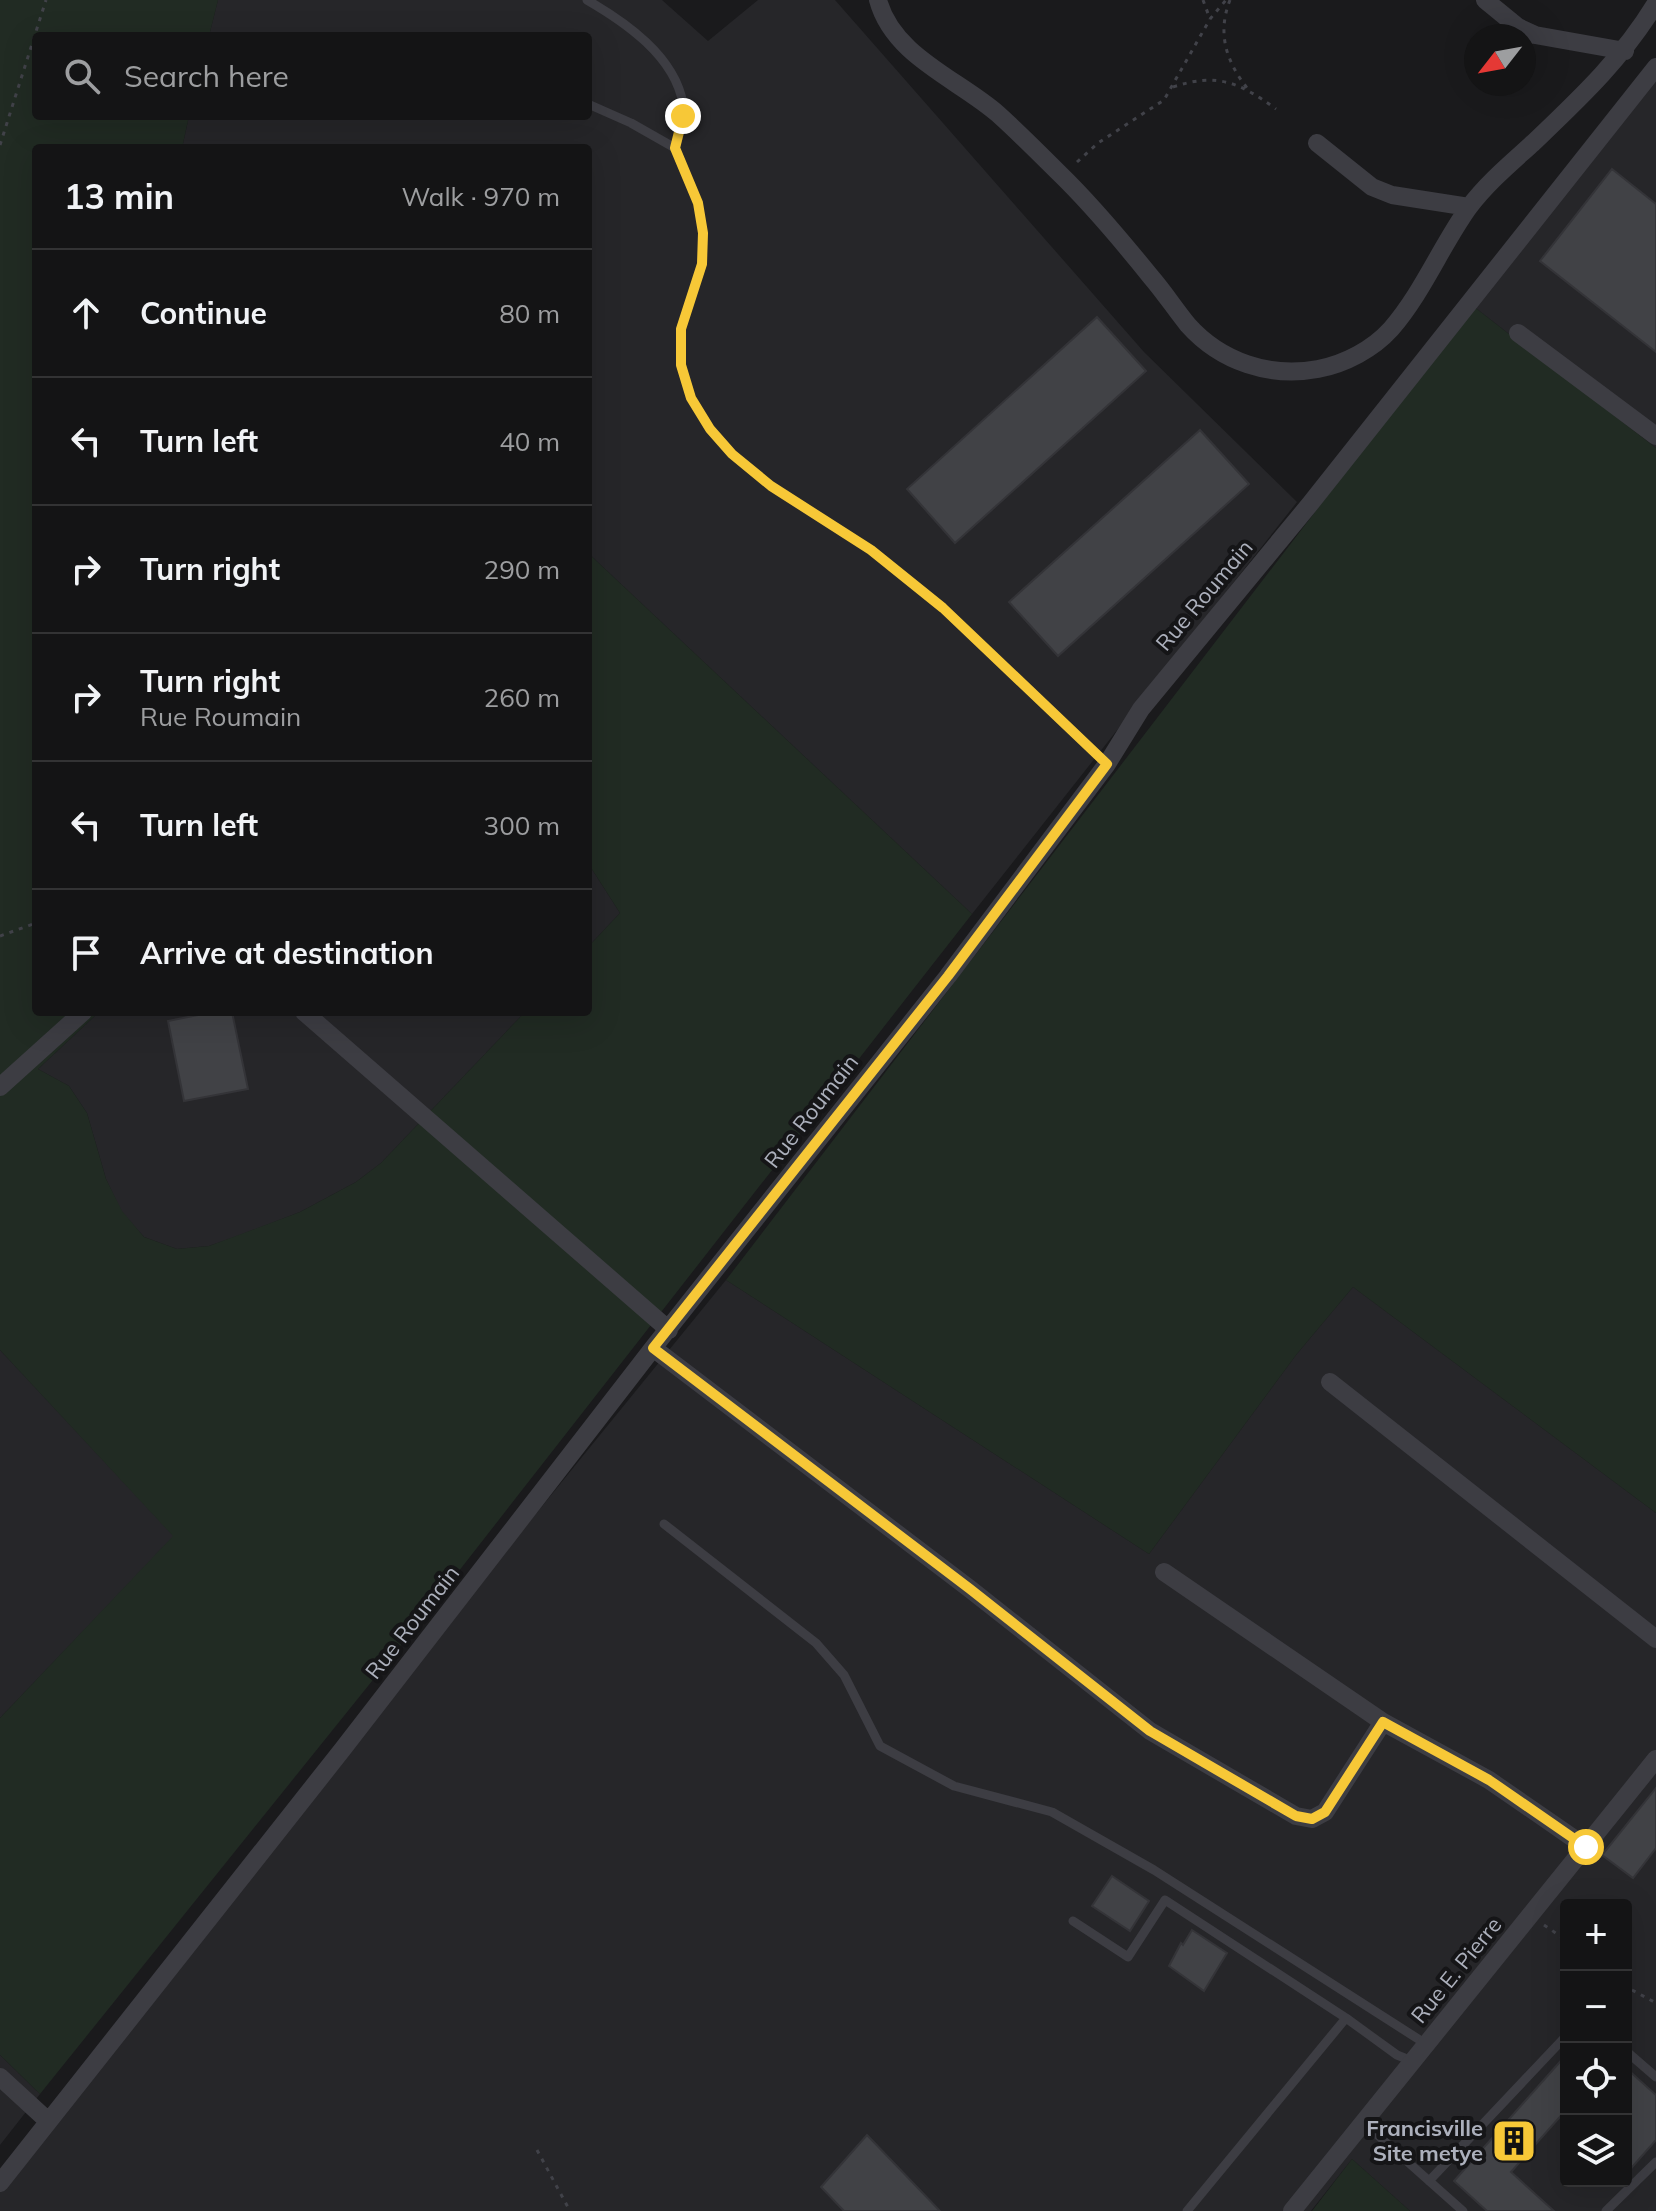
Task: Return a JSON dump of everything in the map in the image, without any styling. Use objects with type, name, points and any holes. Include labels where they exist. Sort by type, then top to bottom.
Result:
[{"type":"street","points":[[878,0],[898,39],[997,114],[1062,175],[1130,252],[1188,326],[1214,348],[1240,362],[1266,370],[1299,372],[1333,366],[1362,352],[1389,331],[1469,207],[1493,179],[1580,98],[1625,51],[1656,3]]},
{"type":"street","points":[[1485,0],[1518,27],[1535,35],[1625,51]]},
{"type":"street","name":"Rue Roumain","points":[[0,2183],[948,976],[1107,764],[1141,709],[1310,504],[1656,67]]},
{"type":"street","points":[[1317,143],[1372,187],[1392,195],[1469,207]]},
{"type":"street","points":[[1518,333],[1656,436]]},
{"type":"street","points":[[0,1087],[79,1016]]},
{"type":"street","points":[[309,1016],[669,1330]]},
{"type":"street","points":[[653,1348],[959,1580],[1150,1731],[1296,1816],[1312,1819],[1325,1812],[1383,1722]]},
{"type":"street","points":[[1330,1382],[1656,1639]]},
{"type":"street","points":[[1164,1572],[1383,1722],[1489,1780],[1586,1847]]},
{"type":"street","name":"Rue E. Pierre","points":[[1292,2211],[1656,1759]]},
{"type":"street","points":[[0,2077],[48,2121]]},
{"type":"lane","points":[[587,0],[628,24],[660,58],[683,103],[675,148],[698,203],[703,233],[702,264],[681,329],[681,365],[691,398],[710,429],[732,454],[771,486],[871,550],[943,608],[1107,764]]},
{"type":"lane","points":[[592,106],[675,148]]},
{"type":"lane","points":[[664,1524],[816,1643],[844,1675],[880,1746],[954,1786],[1052,1812],[1154,1870],[1426,2044]]},
{"type":"lane","points":[[1073,1921],[1128,1957],[1165,1900],[1346,2018],[1397,2055],[1412,2061]]},
{"type":"lane","points":[[1187,2211],[1346,2018]]},
{"type":"lane","points":[[1429,2181],[1560,2042]]},
{"type":"lane","points":[[1632,2056],[1656,2077]]},
{"type":"lane","points":[[1364,2123],[1463,2211]]},
{"type":"lane","points":[[1606,2211],[1656,2162]]},
{"type":"path","points":[[36,32],[46,0]]},
{"type":"path","points":[[1203,0],[1210,19]]},
{"type":"path","points":[[1062,175],[1098,143],[1164,100],[1210,19],[1228,0]]},
{"type":"path","points":[[1228,0],[1223,32],[1226,52],[1234,71],[1247,88],[1276,109]]},
{"type":"path","points":[[0,145],[32,44]]},
{"type":"path","points":[[1171,88],[1208,79],[1247,88]]},
{"type":"path","points":[[0,936],[32,924]]},
{"type":"path","points":[[1530,1917],[1560,1936]]},
{"type":"path","points":[[1632,1990],[1656,2003]]},
{"type":"path","points":[[537,2150],[570,2211]]},
{"type":"shaded area","points":[[0,0],[218,0],[210,32],[32,32],[32,120],[188,120],[183,144],[32,144],[32,1016],[95,1016],[38,1069],[69,1086],[87,1113],[106,1179],[122,1211],[144,1237],[177,1249],[209,1246],[300,1212],[356,1182],[381,1163],[521,1016],[592,1016],[592,943],[620,913],[592,869],[592,557],[972,914],[405,1640],[40,2094],[0,2055],[0,1718],[173,1536],[0,1350]]},
{"type":"shaded area","points":[[218,0],[662,0],[708,41],[758,0],[835,0],[1144,352],[1297,502],[972,914],[592,557],[592,144],[183,144],[188,120],[592,120],[592,32],[210,32]]},
{"type":"shaded area","points":[[1656,79],[1656,448],[1473,306]]},
{"type":"shaded area","points":[[1473,306],[1656,448],[1656,1513],[1353,1287],[1296,1355],[1149,1554],[726,1280]]},
{"type":"shaded area","points":[[592,869],[620,913],[592,943]]},
{"type":"shaded area","points":[[95,1016],[521,1016],[381,1163],[356,1182],[300,1212],[209,1246],[177,1249],[144,1237],[121,1211],[106,1179],[87,1113],[69,1086],[38,1069]]},
{"type":"shaded area","points":[[726,1280],[1149,1554],[1296,1355],[1353,1287],[1656,1513],[1656,2211],[1410,2211],[1352,2159],[1311,2211],[0,2211],[0,2187],[430,1644]]},
{"type":"shaded area","points":[[0,1350],[174,1536],[0,1718]]},
{"type":"shaded area","points":[[0,2055],[40,2094],[0,2145]]},
{"type":"shaded area","points":[[1352,2159],[1410,2211],[1312,2211]]},
{"type":"building","points":[[1612,169],[1656,204],[1656,352],[1540,261]]},
{"type":"building","points":[[1097,317],[1146,371],[955,543],[907,489]]},
{"type":"building","points":[[1200,430],[1249,484],[1058,656],[1009,602]]},
{"type":"building","points":[[193,1016],[233,1016],[248,1089],[184,1101],[168,1021]]},
{"type":"building","points":[[1656,1788],[1656,1848],[1633,1878],[1602,1855]]},
{"type":"building","points":[[1112,1876],[1149,1901],[1130,1931],[1092,1906]]},
{"type":"building","points":[[1192,1930],[1227,1953],[1204,1991],[1169,1966]]},
{"type":"building","name":"Francisville Site metye","points":[[1560,2062],[1560,2117],[1511,2172],[1554,2211],[1487,2211],[1454,2181]]},
{"type":"building","points":[[1632,2073],[1656,2095],[1656,2140],[1632,2167]]},
{"type":"building","points":[[867,2135],[940,2211],[844,2211],[821,2187]]},
{"type":"place","name":"Francisville Site metye","points":[[1514,2141]]},
{"type":"route","points":[[683,116],[675,148],[698,203],[703,233],[702,264],[681,329],[681,365],[691,398],[710,429],[732,454],[771,486],[871,550],[943,608],[1107,764],[948,976],[653,1348],[970,1589],[1150,1731],[1296,1816],[1312,1819],[1325,1812],[1383,1722],[1489,1780],[1586,1847]]}]
